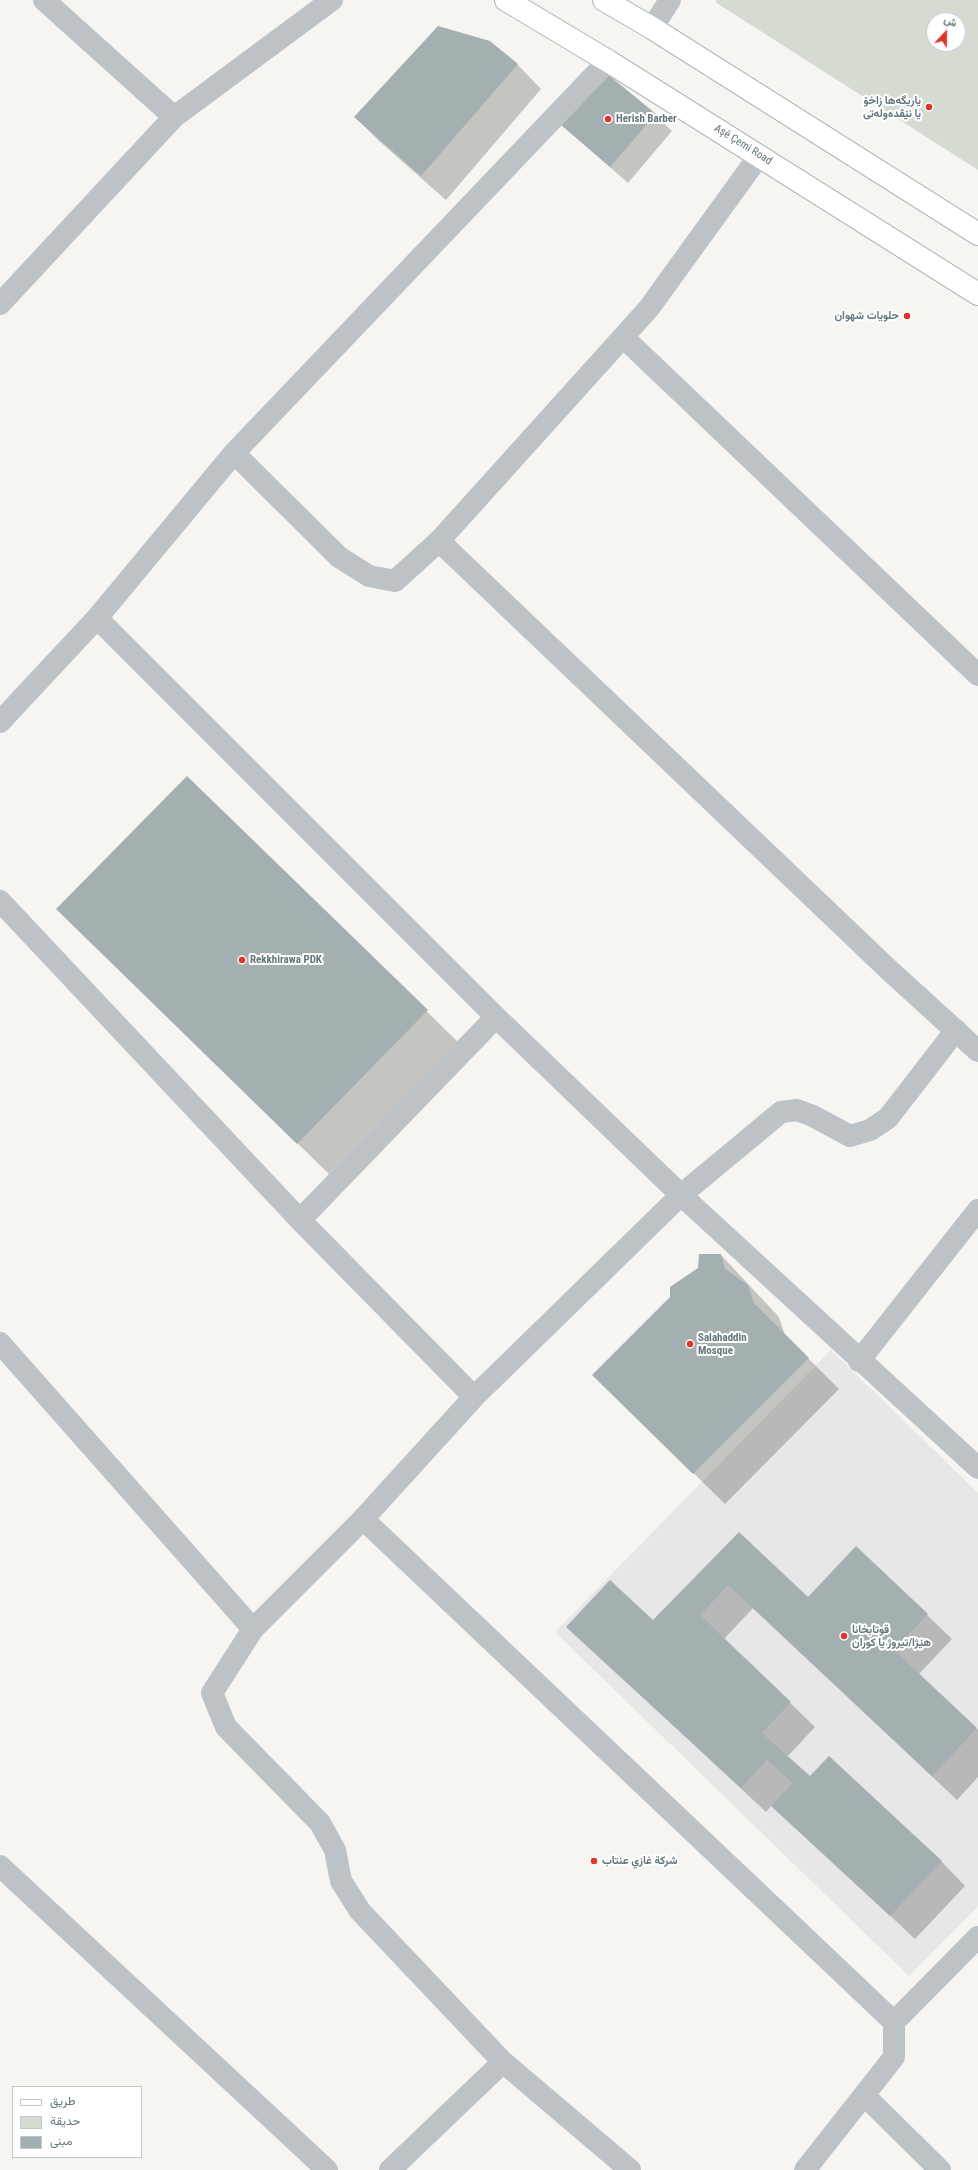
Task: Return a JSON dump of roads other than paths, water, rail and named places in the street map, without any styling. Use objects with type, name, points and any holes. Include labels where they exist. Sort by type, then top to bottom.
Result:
[{"type":"main road","name":"Aşê Çemi Road","points":[[506,0],[608,61],[978,294]]},
{"type":"main road","points":[[604,0],[652,28],[978,234]]},
{"type":"street","points":[[44,0],[174,117]]},
{"type":"street","points":[[0,304],[174,117],[332,0]]},
{"type":"street","points":[[652,28],[670,0]]},
{"type":"street","points":[[0,722],[97,618],[234,453],[608,61]]},
{"type":"street","points":[[234,453],[338,556],[370,576],[395,581],[439,541],[649,308],[759,156]]},
{"type":"street","points":[[623,337],[978,675]]},
{"type":"street","points":[[439,541],[888,969],[978,1051]]},
{"type":"street","points":[[97,618],[496,1017],[682,1195],[859,1361],[978,1468]]},
{"type":"street","points":[[0,901],[300,1220],[474,1397]]},
{"type":"street","points":[[300,1220],[496,1017]]},
{"type":"street","points":[[630,2170],[503,2062],[360,1911],[340,1881],[335,1850],[320,1823],[226,1727],[212,1693],[253,1629],[364,1519],[474,1397],[682,1195],[781,1112],[797,1110],[814,1116],[850,1136],[870,1130],[888,1118],[956,1030]]},
{"type":"street","points":[[859,1361],[978,1210]]},
{"type":"street","points":[[0,1343],[253,1629]]},
{"type":"street","points":[[364,1519],[894,2022]]},
{"type":"street","points":[[0,1866],[327,2170]]},
{"type":"street","points":[[805,2170],[865,2096],[894,2057],[894,2022],[978,1937]]},
{"type":"street","points":[[390,2170],[503,2062]]},
{"type":"street","points":[[865,2096],[940,2170]]},
{"type":"place","name":"یاریگه‌ها زاخۆ یا نێڤده‌وله‌تی","points":[[929,107]]},
{"type":"place","name":"Herish Barber","points":[[608,119]]},
{"type":"place","name":"حلويات شهوان","points":[[907,316]]},
{"type":"place","name":"Rekkhirawa PDK","points":[[242,960]]},
{"type":"place","name":"Salahaddin Mosque","points":[[690,1344]]},
{"type":"place","name":"قوتابخانا هێژا/تيروژ يا كوران","points":[[844,1636]]},
{"type":"place","name":"شركة غازي عنتاب","points":[[594,1861]]}]
